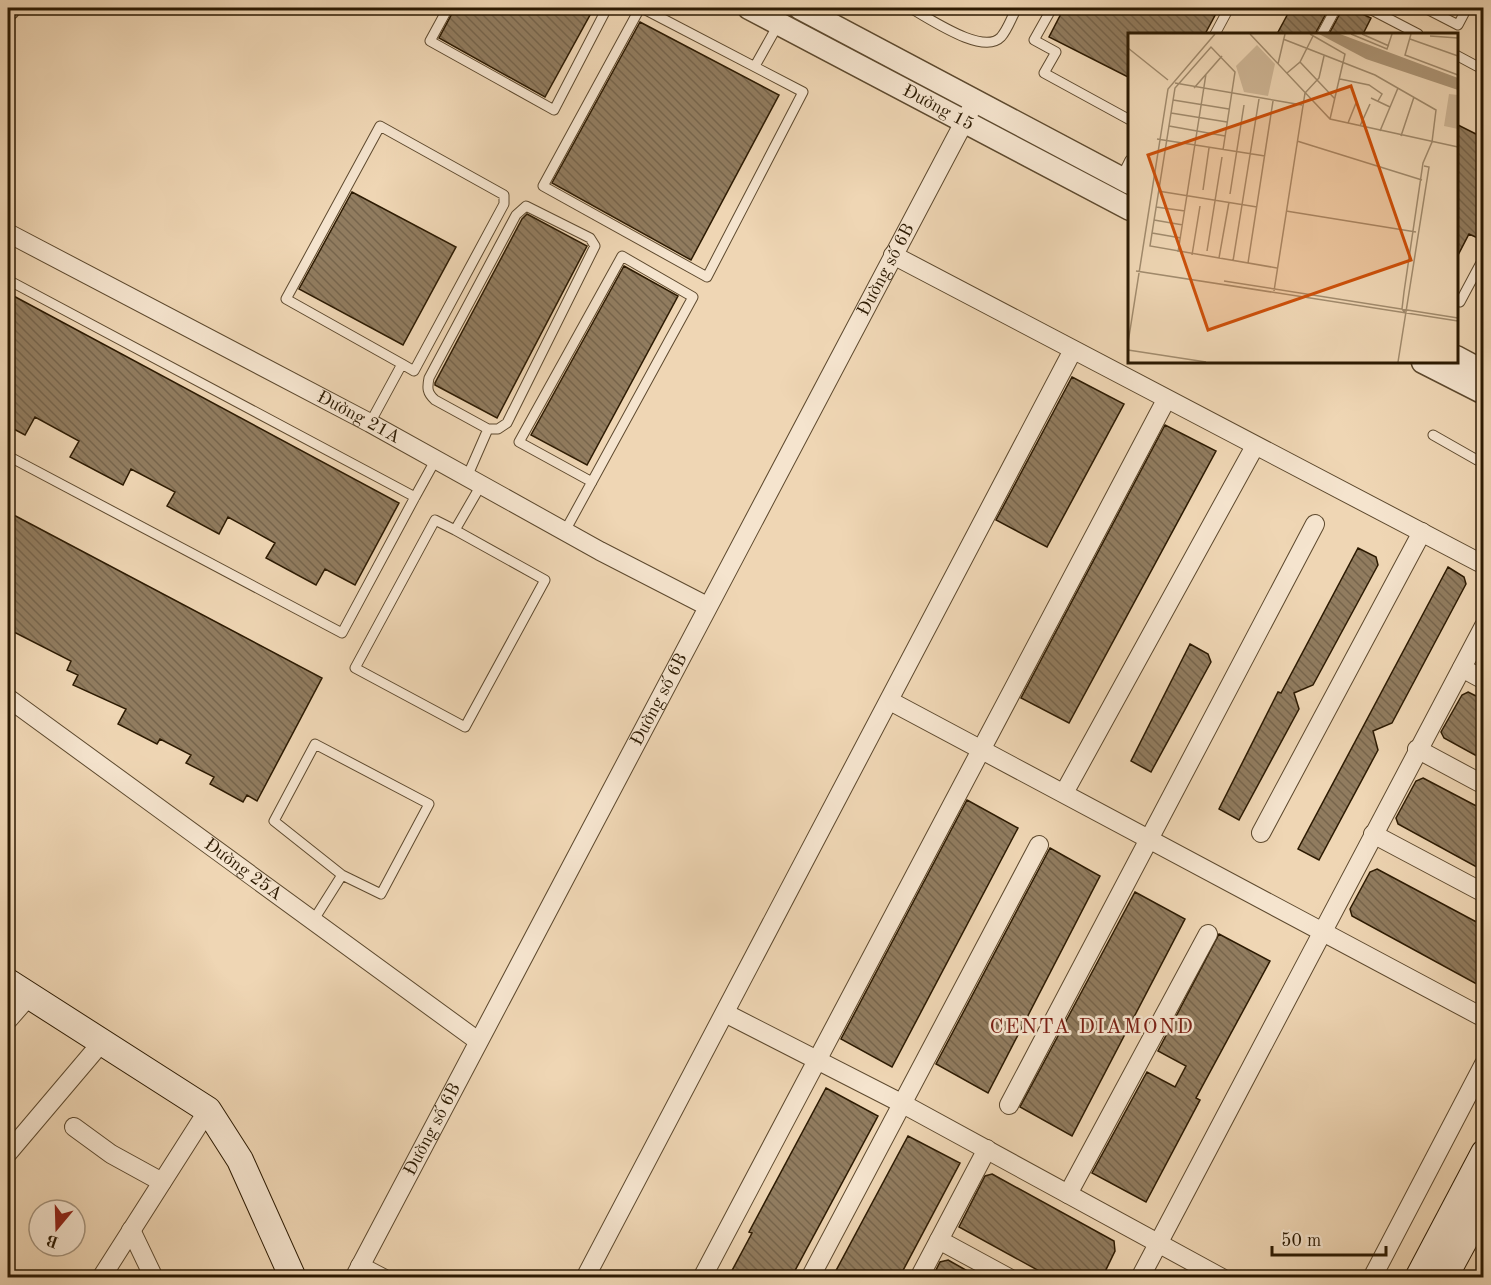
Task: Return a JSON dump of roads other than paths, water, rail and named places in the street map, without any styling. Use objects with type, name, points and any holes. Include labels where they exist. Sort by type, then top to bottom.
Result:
[{"type":"main road","points":[[8,982],[208,1110],[240,1160],[293,1278]]},
{"type":"main road","points":[[1418,1278],[1484,1152]]},
{"type":"main road","points":[[1444,1278],[1484,1204]]},
{"type":"street","name":"Đường 15","points":[[749,8],[1128,208]]},
{"type":"street","name":"Đường 15","points":[[800,8],[975,100],[1126,174]]},
{"type":"street","name":"Đường số 6B","points":[[357,1272],[975,100]]},
{"type":"street","name":"Đường 21A","points":[[8,233],[370,423],[565,531],[707,606]]},
{"type":"street","points":[[893,255],[1484,565]]},
{"type":"street","points":[[585,1278],[1073,350]]},
{"type":"street","points":[[1458,358],[1484,372]]},
{"type":"street","points":[[1425,363],[1484,393]]},
{"type":"street","points":[[702,1278],[1166,400]]},
{"type":"street","points":[[1064,793],[1255,446]]},
{"type":"street","points":[[1009,1105],[1315,524]]},
{"type":"street","points":[[1261,833],[1422,532]]},
{"type":"street","points":[[1140,1278],[1417,749],[1484,626]]},
{"type":"street","points":[[1462,668],[1484,680]]},
{"type":"street","name":"Đường 25A","points":[[8,698],[478,1041]]},
{"type":"street","points":[[890,701],[1484,1018]]},
{"type":"street","points":[[1417,749],[1484,785]]},
{"type":"street","points":[[1373,834],[1484,893]]},
{"type":"street","points":[[810,1278],[1039,844]]},
{"type":"street","points":[[1068,1194],[1208,934]]},
{"type":"street","points":[[8,1020],[29,996]]},
{"type":"street","points":[[724,1013],[903,1104],[1222,1278]]},
{"type":"street","points":[[8,1153],[102,1042]]},
{"type":"street","points":[[1372,1278],[1484,1064]]},
{"type":"street","points":[[101,1278],[208,1110]]},
{"type":"street","points":[[74,1127],[111,1154],[162,1182]]},
{"type":"street","points":[[919,1278],[987,1149]]},
{"type":"street","points":[[131,1230],[154,1278]]},
{"type":"street","points":[[939,1240],[1009,1278]]},
{"type":"street","points":[[357,1272],[383,1278]]},
{"type":"lane","points":[[448,8],[430,41],[554,110],[608,8]]},
{"type":"lane","points":[[641,8],[755,66],[803,92],[707,277],[543,186],[641,8]]},
{"type":"lane","points":[[910,8],[972,41],[987,44],[1000,38],[1017,8]]},
{"type":"lane","points":[[1052,8],[1034,40],[1056,52],[1044,73],[1128,119]]},
{"type":"lane","points":[[1216,33],[1229,8]]},
{"type":"lane","points":[[1323,33],[1336,8]]},
{"type":"lane","points":[[1368,8],[1416,33]]},
{"type":"lane","points":[[1425,8],[1458,25],[1467,8]]},
{"type":"lane","points":[[755,66],[779,23]]},
{"type":"lane","points":[[1458,56],[1484,70]]},
{"type":"lane","points":[[381,126],[504,195],[504,204],[414,371],[402,364],[286,299],[381,126]]},
{"type":"lane","points":[[526,206],[590,238],[595,246],[507,423],[498,429],[488,429],[435,400],[428,394],[427,387],[429,378],[516,215],[526,206]]},
{"type":"lane","points":[[565,531],[592,482],[693,297],[622,256],[519,442],[592,482]]},
{"type":"lane","points":[[1458,301],[1460,302],[1484,257]]},
{"type":"lane","points":[[8,280],[415,496]]},
{"type":"lane","points":[[370,423],[402,364]]},
{"type":"lane","points":[[455,530],[474,481],[488,429]]},
{"type":"lane","points":[[1433,435],[1484,464]]},
{"type":"lane","points":[[8,456],[342,633],[435,459]]},
{"type":"lane","points":[[435,520],[455,530],[545,580],[465,727],[355,668],[435,520]]},
{"type":"lane","points":[[315,744],[429,804],[381,894],[342,875],[273,821],[315,744]]},
{"type":"lane","points":[[313,921],[342,875]]},
{"type":"district","name":"CENTA DIAMOND","points":[[1092,1027]]}]
